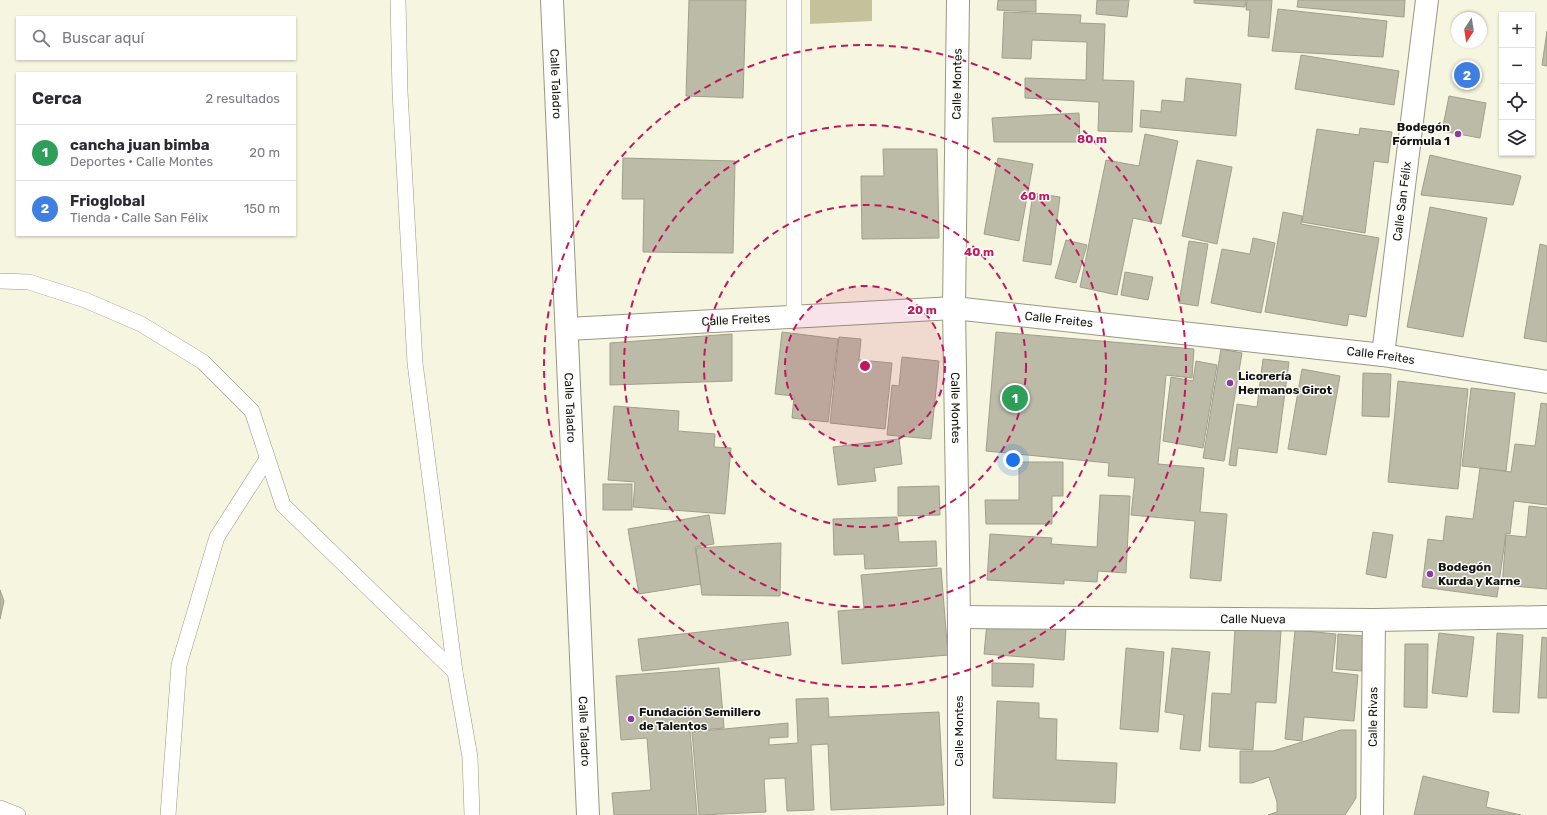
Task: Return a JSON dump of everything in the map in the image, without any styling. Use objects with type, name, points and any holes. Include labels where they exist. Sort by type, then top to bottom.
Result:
[{"type":"street","name":"Calle Taladro","points":[[552,0],[568,329],[588,815]]},
{"type":"street","name":"Calle Montes","points":[[958,0],[954,308],[959,617],[959,815]]},
{"type":"street","name":"Calle San Félix","points":[[1383,355],[1427,0]]},
{"type":"street","name":"Calle Freites","points":[[568,329],[954,308],[1383,355],[1547,382]]},
{"type":"street","name":"Calle Nueva","points":[[959,617],[1374,620],[1547,617]]},
{"type":"street","name":"Calle Rivas","points":[[1372,815],[1374,620]]},
{"type":"lane","points":[[398,0],[400,92],[414,363],[455,672],[470,756],[472,815]]},
{"type":"lane","points":[[794,0],[794,316]]},
{"type":"lane","points":[[0,281],[30,282],[85,300],[142,324],[203,362],[252,411],[267,459],[284,505],[455,672]]},
{"type":"lane","points":[[168,815],[179,665],[217,537],[267,459]]},
{"type":"lane","points":[[0,808],[18,815]]},
{"type":"shaded area","points":[[810,0],[872,0],[872,21],[810,24]]},
{"type":"building","points":[[689,0],[746,0],[743,98],[686,96]]},
{"type":"building","points":[[998,0],[1036,0],[1036,12],[997,10]]},
{"type":"building","points":[[1097,0],[1129,0],[1127,17],[1096,14]]},
{"type":"building","points":[[1194,0],[1246,0],[1245,7],[1194,3]]},
{"type":"building","points":[[1247,0],[1272,0],[1269,38],[1248,36],[1250,10],[1246,10]]},
{"type":"building","points":[[1298,0],[1405,0],[1404,17],[1297,7]]},
{"type":"building","points":[[1278,9],[1387,21],[1383,57],[1272,51]]},
{"type":"building","points":[[1004,12],[1081,15],[1080,23],[1105,24],[1103,80],[1134,81],[1132,132],[1098,131],[1099,102],[1025,98],[1025,78],[1086,80],[1087,42],[1032,40],[1031,59],[1002,58]]},
{"type":"building","points":[[1547,31],[1547,66],[1542,65]]},
{"type":"building","points":[[1301,55],[1399,71],[1394,105],[1295,89]]},
{"type":"building","points":[[1186,78],[1241,84],[1236,136],[1140,127],[1141,110],[1161,112],[1162,100],[1184,102]]},
{"type":"building","points":[[1449,96],[1486,103],[1480,138],[1442,131]]},
{"type":"building","points":[[1079,113],[1080,142],[994,142],[992,118]]},
{"type":"building","points":[[1360,128],[1392,132],[1388,163],[1374,161],[1365,233],[1302,222],[1317,129],[1359,135]]},
{"type":"building","points":[[1145,134],[1178,141],[1161,224],[1133,218],[1117,295],[1080,287],[1106,160],[1139,166]]},
{"type":"building","points":[[883,149],[937,149],[939,238],[862,239],[861,176],[884,176]]},
{"type":"building","points":[[1430,155],[1521,176],[1513,205],[1421,195]]},
{"type":"building","points":[[623,158],[735,161],[733,253],[643,252],[644,199],[622,199]]},
{"type":"building","points":[[998,158],[1033,164],[1019,241],[984,234]]},
{"type":"building","points":[[1197,160],[1232,167],[1217,244],[1182,236]]},
{"type":"building","points":[[1033,193],[1060,197],[1051,265],[1023,261]]},
{"type":"building","points":[[1430,207],[1487,218],[1463,337],[1407,327]]},
{"type":"building","points":[[1283,212],[1302,216],[1301,224],[1379,238],[1366,317],[1349,314],[1347,326],[1265,312]]},
{"type":"building","points":[[1253,238],[1275,243],[1261,313],[1211,303],[1222,249],[1250,254]]},
{"type":"building","points":[[1066,240],[1087,245],[1076,283],[1055,278]]},
{"type":"building","points":[[1189,241],[1208,244],[1198,306],[1179,303]]},
{"type":"building","points":[[1540,244],[1547,246],[1547,342],[1524,338]]},
{"type":"building","points":[[1125,272],[1153,277],[1148,300],[1121,295]]},
{"type":"building","points":[[782,332],[838,339],[828,422],[792,418],[794,396],[775,394]]},
{"type":"building","points":[[996,332],[1194,349],[1192,378],[1166,375],[1158,464],[1204,468],[1200,512],[1227,514],[1221,581],[1190,578],[1195,521],[1131,515],[1135,478],[1108,476],[1109,463],[986,451]]},
{"type":"building","points":[[732,334],[732,381],[610,385],[610,343]]},
{"type":"building","points":[[839,337],[861,339],[859,360],[892,363],[885,429],[830,423]]},
{"type":"building","points":[[1221,349],[1242,353],[1224,461],[1203,458]]},
{"type":"building","points":[[902,357],[939,361],[931,439],[887,435],[892,385],[899,386]]},
{"type":"building","points":[[1263,359],[1289,362],[1277,453],[1238,448],[1236,466],[1229,465],[1237,404],[1257,407]]},
{"type":"building","points":[[1196,361],[1217,365],[1203,448],[1163,441],[1171,377],[1193,381]]},
{"type":"building","points":[[1302,369],[1340,376],[1326,455],[1288,449]]},
{"type":"building","points":[[1363,373],[1391,374],[1389,417],[1362,416]]},
{"type":"building","points":[[1398,381],[1468,389],[1458,489],[1388,482]]},
{"type":"building","points":[[1471,388],[1515,393],[1506,471],[1462,466]]},
{"type":"building","points":[[1541,403],[1547,404],[1547,505],[1514,501],[1510,534],[1506,533],[1497,597],[1422,587],[1428,539],[1443,541],[1446,516],[1473,519],[1480,468],[1511,472],[1515,444],[1535,446]]},
{"type":"building","points":[[614,406],[679,411],[678,431],[715,434],[714,447],[731,448],[725,514],[633,507],[635,482],[608,480]]},
{"type":"building","points":[[899,439],[902,464],[874,468],[876,481],[838,485],[833,447]]},
{"type":"building","points":[[1019,462],[1063,462],[1063,496],[1052,496],[1052,524],[986,524],[985,500],[1019,500]]},
{"type":"building","points":[[603,484],[632,484],[632,510],[603,510]]},
{"type":"building","points":[[939,486],[940,515],[898,516],[898,487]]},
{"type":"building","points":[[1100,495],[1130,496],[1126,573],[1098,571],[1097,582],[1064,580],[1064,584],[987,580],[990,534],[1052,538],[1051,544],[1097,547]]},
{"type":"building","points":[[1529,506],[1547,508],[1547,589],[1502,585],[1506,535],[1526,537]]},
{"type":"building","points":[[709,515],[714,544],[695,547],[701,584],[639,594],[628,529]]},
{"type":"building","points":[[897,517],[899,542],[936,541],[937,566],[865,569],[864,554],[834,555],[833,519]]},
{"type":"building","points":[[1373,532],[1393,535],[1386,578],[1366,574]]},
{"type":"building","points":[[781,543],[780,596],[702,595],[696,548]]},
{"type":"building","points":[[941,568],[948,655],[842,664],[838,611],[864,609],[861,575]]},
{"type":"building","points":[[0,590],[4,601],[0,619]]},
{"type":"building","points":[[788,622],[791,655],[642,671],[638,639]]},
{"type":"building","points":[[987,622],[1066,628],[1064,660],[984,654]]},
{"type":"building","points":[[1235,628],[1281,631],[1276,703],[1256,702],[1253,750],[1209,747],[1212,693],[1231,694]]},
{"type":"building","points":[[1295,630],[1336,634],[1332,672],[1358,675],[1354,721],[1304,717],[1302,741],[1285,739]]},
{"type":"building","points":[[1439,633],[1474,637],[1467,697],[1432,693]]},
{"type":"building","points":[[1497,633],[1523,635],[1519,713],[1493,712]]},
{"type":"building","points":[[1338,634],[1364,636],[1362,671],[1336,669]]},
{"type":"building","points":[[1542,637],[1547,638],[1547,698],[1538,698]]},
{"type":"building","points":[[1405,644],[1428,644],[1427,708],[1404,707]]},
{"type":"building","points":[[1126,648],[1164,652],[1158,732],[1120,729]]},
{"type":"building","points":[[1172,648],[1210,652],[1200,751],[1180,749],[1184,715],[1165,712]]},
{"type":"building","points":[[992,663],[1034,664],[1033,687],[992,686]]},
{"type":"building","points":[[719,668],[724,728],[690,731],[697,815],[614,815],[612,793],[651,790],[647,738],[621,740],[616,676]]},
{"type":"building","points":[[828,698],[829,717],[939,712],[944,805],[831,810],[828,744],[811,745],[814,810],[787,811],[785,778],[764,779],[766,812],[699,815],[692,732],[788,723],[788,737],[769,738],[769,745],[798,743],[796,699]]},
{"type":"building","points":[[997,701],[1039,703],[1039,718],[1057,719],[1056,760],[1117,763],[1115,803],[993,798]]},
{"type":"building","points":[[1341,730],[1356,730],[1356,798],[1345,815],[1268,815],[1277,812],[1277,802],[1269,777],[1252,783],[1240,783],[1240,751],[1273,751]]},
{"type":"building","points":[[1423,776],[1489,792],[1486,807],[1521,815],[1414,815]]},
{"type":"place","name":"Frioglobal","points":[[1467,75]]},
{"type":"place","name":"Bodegón Fórmula 1","points":[[1458,134]]},
{"type":"place","name":"Licorería Hermanos Girot","points":[[1230,383]]},
{"type":"place","name":"cancha juan bimba","points":[[1015,398]]},
{"type":"place","name":"Bodegón Kurda y Karne","points":[[1430,574]]},
{"type":"place","name":"Fundación Semillero de Talentos","points":[[631,719]]}]
